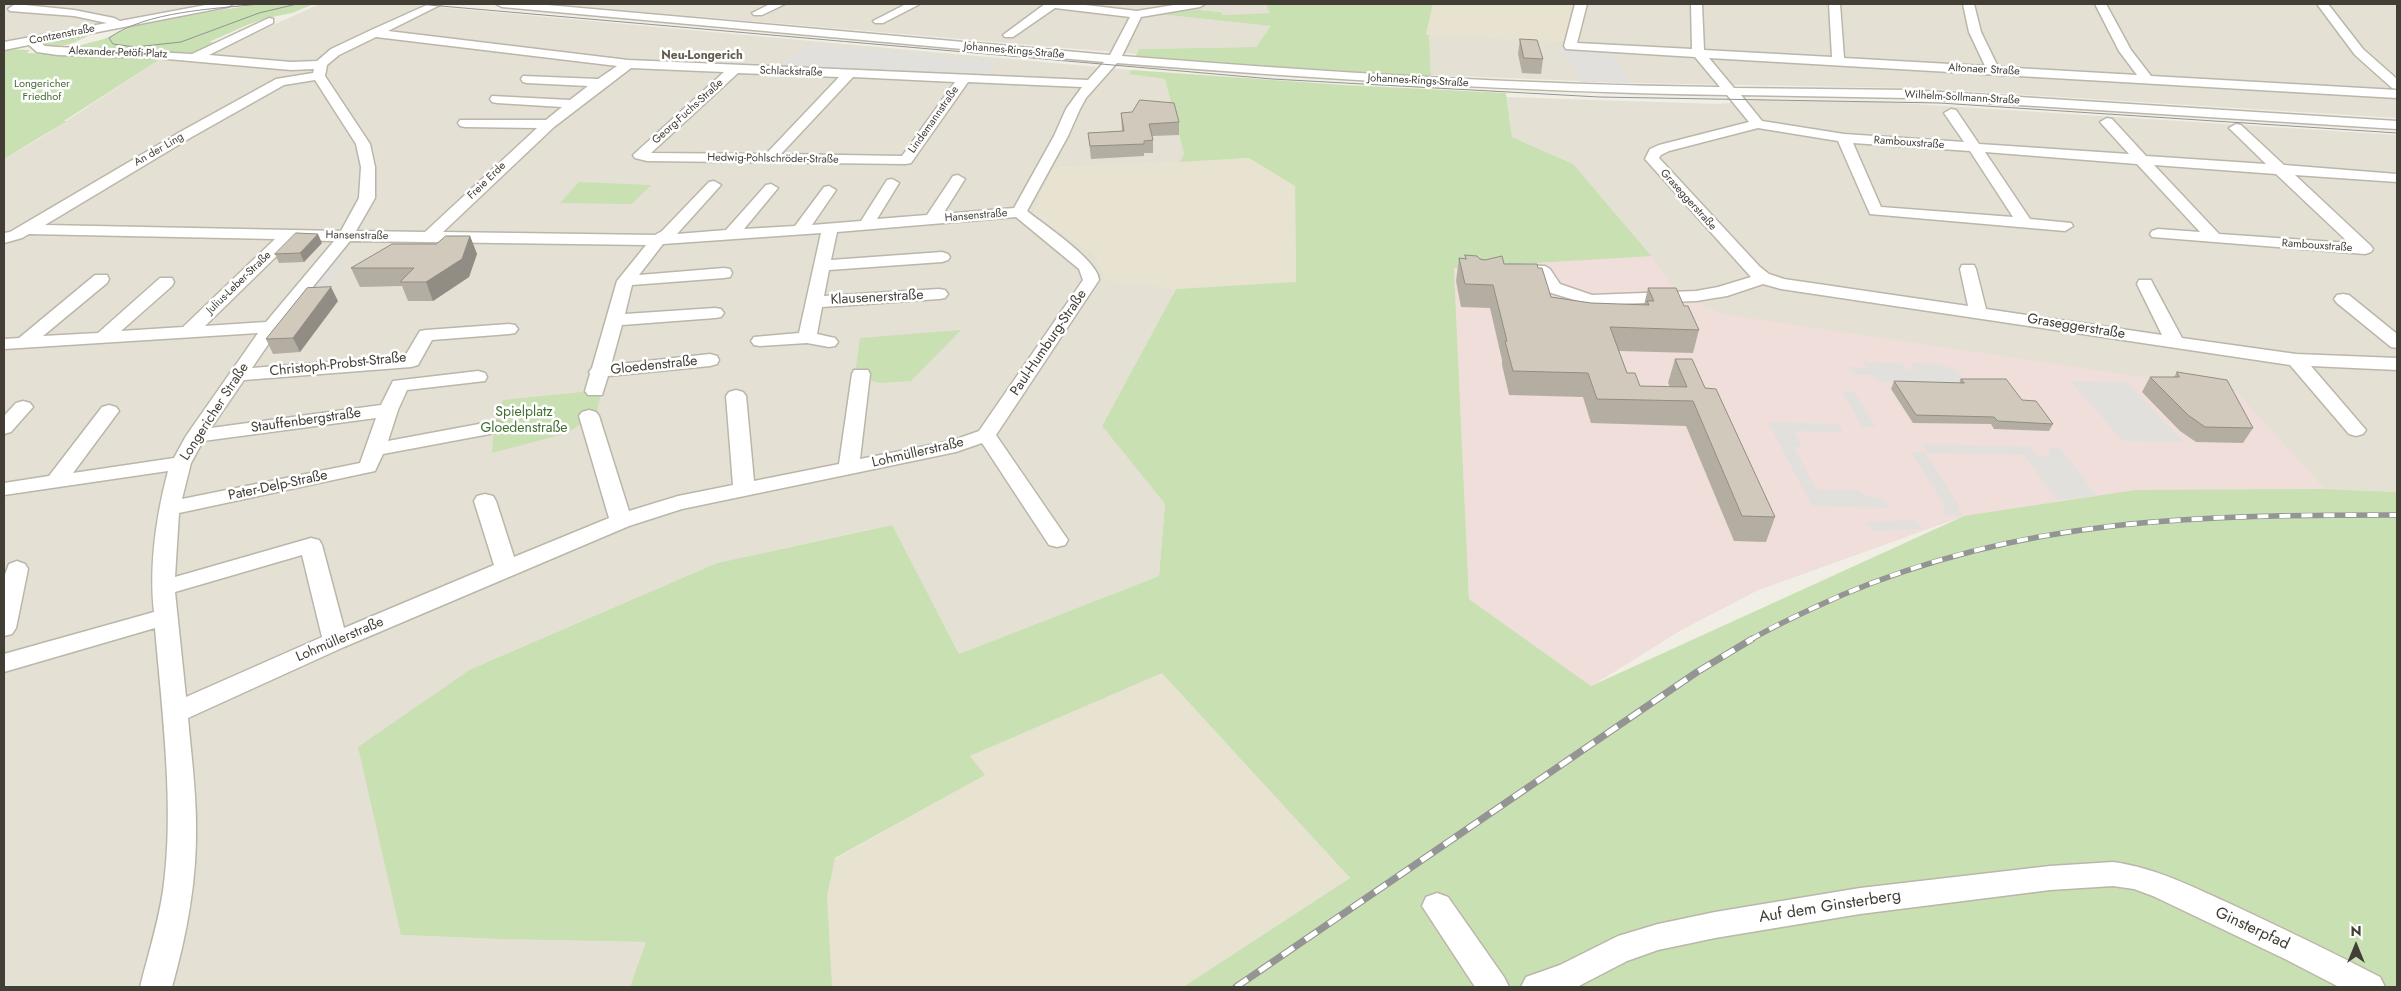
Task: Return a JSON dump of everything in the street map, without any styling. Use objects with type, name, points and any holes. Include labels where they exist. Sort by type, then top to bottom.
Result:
[{"type":"street","name":"Contzenstraße","points":[[99,28],[227,4]]},
{"type":"street","points":[[372,33],[412,4]]},
{"type":"street","points":[[320,70],[335,52],[437,4]]},
{"type":"street","name":"Johannes-Rings-Straße","points":[[502,4],[1114,59],[1338,77],[1527,86]]},
{"type":"street","points":[[758,13],[779,4]]},
{"type":"street","points":[[879,21],[896,15],[914,4]]},
{"type":"street","points":[[1050,4],[1076,5],[1137,14],[1200,4]]},
{"type":"street","points":[[1009,36],[1054,4]]},
{"type":"street","name":"Altonaer Straße","points":[[1581,4],[1570,46],[2397,94]]},
{"type":"street","points":[[1697,4],[1698,53],[1758,124]]},
{"type":"street","points":[[1835,4],[1838,61]]},
{"type":"street","points":[[1969,4],[1975,32],[1993,70]]},
{"type":"street","points":[[2101,4],[2125,51],[2147,79]]},
{"type":"street","points":[[2322,4],[2359,52],[2397,85]]},
{"type":"street","name":"Contzenstraße","points":[[13,9],[74,13],[120,23]]},
{"type":"street","points":[[1019,212],[1061,136],[1073,109],[1091,84],[1114,59],[1137,14]]},
{"type":"street","name":"Alexander-Petöfi-Platz","points":[[195,57],[269,21]]},
{"type":"street","name":"Alexander-Petöfi-Platz","points":[[36,45],[80,43],[99,34],[101,30],[99,28]]},
{"type":"street","name":"Schlackstraße","points":[[372,33],[628,64],[963,80],[1091,84]]},
{"type":"street","name":"Contzenstraße","points":[[4,46],[36,45]]},
{"type":"street","name":"Alexander-Petöfi-Platz","points":[[36,45],[59,51],[195,57],[320,70]]},
{"type":"street","name":"Freie Erde","points":[[428,238],[547,124],[598,83],[628,64]]},
{"type":"street","name":"Georg-Fuchs-Straße","points":[[640,155],[735,69]]},
{"type":"street","name":"An der Ling","points":[[4,238],[16,235],[185,135],[281,82],[320,70]]},
{"type":"street","name":"Longericher Straße","points":[[156,987],[170,938],[178,889],[182,825],[175,713],[163,588],[169,508],[181,463],[196,436],[271,327],[346,236],[367,198],[368,168],[363,144],[336,105],[320,70]]},
{"type":"street","points":[[2382,73],[2397,75]]},
{"type":"street","points":[[770,158],[849,74]]},
{"type":"street","points":[[527,79],[598,83]]},
{"type":"street","name":"Lindemannstraße","points":[[906,160],[963,80]]},
{"type":"street","name":"Wilhelm-Sollmann-Straße","points":[[1527,86],[1909,94],[2397,125]]},
{"type":"street","points":[[497,99],[573,104]]},
{"type":"street","name":"Rambouxstraße","points":[[1951,113],[2026,223]]},
{"type":"street","points":[[2107,122],[2214,238]]},
{"type":"street","points":[[465,123],[547,124]]},
{"type":"street","name":"Rambouxstraße","points":[[1758,124],[1844,138],[2397,178]]},
{"type":"street","name":"Graseggerstraße","points":[[1758,124],[1664,148],[1655,152],[1652,159],[1741,258],[1763,278],[1781,284],[2296,360],[2397,364]]},
{"type":"street","name":"Rambouxstraße","points":[[2158,234],[2365,250],[2236,128]]},
{"type":"street","points":[[1844,138],[1875,211],[2065,226]]},
{"type":"street","name":"Hedwig-Pohlschröder-Straße","points":[[640,155],[647,157],[906,160]]},
{"type":"street","name":"Hansenstraße","points":[[932,219],[958,179]]},
{"type":"street","points":[[866,225],[892,183]]},
{"type":"street","points":[[658,240],[668,234],[714,185]]},
{"type":"street","points":[[731,235],[771,188]]},
{"type":"street","points":[[800,230],[829,190]]},
{"type":"street","name":"Hansenstraße","points":[[26,229],[428,238],[658,240],[1019,212]]},
{"type":"street","name":"Paul-Humburg-Straße","points":[[986,435],[1091,280],[1091,274],[1085,266],[1019,212]]},
{"type":"street","name":"Klausenerstraße","points":[[807,338],[830,228]]},
{"type":"street","name":"Julius-Leber-Straße","points":[[188,332],[289,235]]},
{"type":"street","name":"Gloedenstraße","points":[[595,391],[598,372],[625,281],[658,240]]},
{"type":"street","points":[[823,266],[942,257]]},
{"type":"street","points":[[1968,269],[1978,312]]},
{"type":"street","points":[[1495,270],[1539,270],[1544,273],[1554,288],[1591,300],[1696,296],[1721,292],[1763,278]]},
{"type":"street","points":[[625,281],[724,273]]},
{"type":"street","points":[[25,342],[101,279]]},
{"type":"street","points":[[104,337],[166,282]]},
{"type":"street","points":[[2145,284],[2174,342]]},
{"type":"street","name":"Klausenerstraße","points":[[815,302],[939,294]]},
{"type":"street","points":[[2343,299],[2397,343]]},
{"type":"street","points":[[614,320],[715,313]]},
{"type":"street","name":"Julius-Leber-Straße","points":[[4,344],[271,327]]},
{"type":"street","name":"Christoph-Probst-Straße","points":[[237,375],[411,361],[427,331],[509,329]]},
{"type":"street","points":[[760,341],[807,338],[829,342]]},
{"type":"street","name":"Gloedenstraße","points":[[598,372],[710,360]]},
{"type":"street","points":[[2296,360],[2356,430]]},
{"type":"street","points":[[388,410],[411,361]]},
{"type":"street","name":"Lohmüllerstraße","points":[[849,468],[861,374]]},
{"type":"street","points":[[400,385],[478,378]]},
{"type":"street","points":[[736,396],[744,489]]},
{"type":"street","points":[[4,428],[23,407]]},
{"type":"street","name":"Stauffenbergstraße","points":[[196,436],[388,410]]},
{"type":"street","name":"Pater-Delp-Straße","points":[[169,508],[368,467],[388,410]]},
{"type":"street","points":[[56,481],[109,411]]},
{"type":"street","points":[[589,416],[621,521]]},
{"type":"street","points":[[375,450],[495,427]]},
{"type":"street","points":[[986,435],[1057,540]]},
{"type":"street","name":"Lohmüllerstraße","points":[[175,713],[335,641],[621,521],[678,503],[956,446],[986,435]]},
{"type":"street","points":[[4,488],[181,463]]},
{"type":"street","points":[[485,502],[506,570]]},
{"type":"street","points":[[163,588],[311,545],[335,641]]},
{"type":"street","points":[[4,628],[17,569]]},
{"type":"street","points":[[4,663],[166,617]]},
{"type":"street","name":"Auf dem Ginsterberg","points":[[1537,987],[1570,976],[1618,950],[1658,937],[1714,925],[1860,902],[2050,878],[2113,874],[2134,877]]},
{"type":"street","name":"Ginsterpfad","points":[[2134,877],[2162,886],[2296,949],[2368,987]]},
{"type":"street","points":[[1437,906],[1493,987]]},
{"type":"shaded area","points":[[4,4],[202,4],[4,42]]},
{"type":"shaded area","points":[[320,4],[404,4],[1131,70],[1130,74],[1165,79],[1184,154],[1180,162],[1053,168],[1034,213],[1096,255],[1106,279],[1176,289],[1102,426],[1165,504],[1159,576],[959,654],[891,525],[717,563],[471,669],[401,935],[647,942],[630,987],[4,987],[4,159],[39,139],[162,58],[204,56]]},
{"type":"shaded area","points":[[552,4],[1266,4],[1271,13],[1222,15],[1221,12],[1188,9],[1161,14],[1272,26],[1256,47],[1139,49],[1136,54]]},
{"type":"shaded area","points":[[1433,4],[2397,4],[2397,118],[1914,88],[1631,83],[1431,75],[1429,35]]},
{"type":"shaded area","points":[[1433,4],[1572,4],[1565,40],[1558,42],[1426,34]]},
{"type":"shaded area","points":[[809,44],[987,61],[994,64],[987,76],[777,65]]},
{"type":"shaded area","points":[[1559,48],[1610,51],[1631,83],[1580,82],[1577,72]]},
{"type":"shaded area","points":[[674,50],[735,53],[732,56],[751,56],[741,62],[730,63],[660,60]]},
{"type":"shaded area","points":[[1507,97],[1718,104],[1760,100],[1883,102],[2397,135],[2397,492],[2325,489],[1964,516],[1758,590],[1681,630],[1591,686],[1573,164],[1512,137]]},
{"type":"shaded area","points":[[1249,158],[1295,185],[1296,283],[1176,289],[1106,280],[1096,255],[1034,213],[1053,168]]},
{"type":"shaded area","points":[[1651,256],[1681,296],[1723,314],[2236,391],[2325,489],[2136,490],[1964,516],[1758,590],[1681,630],[1591,686],[1469,599],[1454,268]]},
{"type":"shaded area","points":[[338,257],[346,259],[319,296],[303,301]]},
{"type":"shaded area","points":[[1863,362],[1902,363],[1907,369],[1914,370],[1911,363],[1937,364],[1955,369],[1966,385],[1877,382],[1873,375],[1855,375],[1849,366],[1867,368]]},
{"type":"shaded area","points":[[2070,381],[2127,382],[2184,442],[2123,441]]},
{"type":"shaded area","points":[[1842,391],[1854,392],[1876,427],[1862,427]]},
{"type":"shaded area","points":[[1768,422],[1839,424],[1843,432],[1794,431],[1802,447],[1794,447],[1816,489],[1858,490],[1868,496],[1884,499],[1889,508],[1812,506]]},
{"type":"shaded area","points":[[1922,444],[2031,447],[2037,456],[2051,455],[2047,448],[2060,448],[2097,496],[2057,500],[2024,455],[1928,453]]},
{"type":"shaded area","points":[[1911,452],[1925,452],[1960,507],[1957,507],[1963,516],[1945,515],[1942,511],[1945,511],[1942,506],[1945,506]]},
{"type":"shaded area","points":[[1915,520],[1923,529],[1873,531],[1867,522]]},
{"type":"shaded area","points":[[1162,672],[1350,878],[1183,987],[811,987],[817,869],[984,775],[970,756]]},
{"type":"green space","points":[[260,4],[314,4],[292,13],[267,18],[247,25],[209,42],[219,43],[197,52],[66,49],[104,39],[140,23]]},
{"type":"green space","points":[[1266,4],[1433,4],[1426,34],[1429,35],[1431,77],[1135,57],[1139,49],[1256,47],[1271,26],[1159,14],[1188,9],[1221,12],[1222,15],[1270,13]]},
{"type":"green space","points":[[94,32],[76,42],[62,46],[43,44],[46,42]]},
{"type":"green space","name":"Longericher Friedhof","points":[[4,49],[30,50],[27,53],[162,58],[64,121],[67,121],[4,159]]},
{"type":"green space","points":[[1131,70],[1344,85],[1506,93],[1512,137],[1573,164],[1651,256],[1454,268],[1469,599],[1591,686],[1964,516],[2136,490],[2325,489],[2397,492],[2397,987],[2380,987],[2162,878],[2124,880],[2296,954],[2359,987],[1183,987],[1350,878],[1162,673],[970,756],[985,775],[835,858],[827,896],[832,987],[630,987],[646,942],[401,935],[358,747],[471,669],[717,563],[892,525],[959,654],[1159,576],[1165,504],[1102,426],[1176,289],[1296,282],[1295,186],[1249,158],[1180,162],[1184,154],[1165,79],[1129,74]]},
{"type":"green space","points":[[579,182],[651,185],[632,204],[560,203]]},
{"type":"green space","points":[[961,330],[911,381],[879,383],[855,375],[860,338]]},
{"type":"green space","name":"Spielplatz Gloedenstraße","points":[[602,390],[596,414],[567,433],[492,453],[494,424],[503,400]]},
{"type":"building","points":[[1520,39],[1537,40],[1543,59],[1524,58]]},
{"type":"building","points":[[1140,100],[1174,103],[1179,122],[1149,124],[1153,140],[1144,141],[1144,144],[1090,146],[1088,133],[1124,131],[1121,113],[1132,112]]},
{"type":"building","points":[[296,233],[318,234],[300,253],[275,254]]},
{"type":"building","points":[[446,236],[470,236],[462,259],[426,282],[400,282],[414,268],[351,268],[392,244],[436,244]]},
{"type":"building","points":[[1465,255],[1477,256],[1485,260],[1502,256],[1504,264],[1537,264],[1538,268],[1542,268],[1551,297],[1591,303],[1649,305],[1647,301],[1654,301],[1648,288],[1676,288],[1684,306],[1688,306],[1699,330],[1610,327],[1627,373],[1635,373],[1640,386],[1687,387],[1675,359],[1692,359],[1705,388],[1716,389],[1775,517],[1742,516],[1693,401],[1597,399],[1588,373],[1513,371],[1493,285],[1465,284],[1459,258],[1466,259]]},
{"type":"building","points":[[331,287],[293,338],[266,339],[307,288]]},
{"type":"building","points":[[2177,372],[2227,380],[2253,428],[2205,427],[2188,415],[2150,377],[2179,377]]},
{"type":"building","points":[[1961,379],[2006,379],[2022,400],[2036,401],[2053,424],[1998,421],[1994,417],[1916,415],[1894,381],[1964,383]]},
{"type":"tram line","points":[[260,4],[202,10],[161,17],[142,22],[109,38],[113,44],[135,47],[181,42],[259,13],[297,4]]},
{"type":"tram line","points":[[418,4],[1272,79],[1599,97],[1940,103],[2397,133]]},
{"type":"railway","points":[[1750,640],[1842,595],[1911,569],[1979,550],[2047,535],[2115,526],[2184,520],[2324,515],[2397,515]]},
{"type":"railway","points":[[1236,987],[1697,672],[1752,639]]},
{"type":"district","name":"Neu-Longerich","points":[[702,56]]}]
